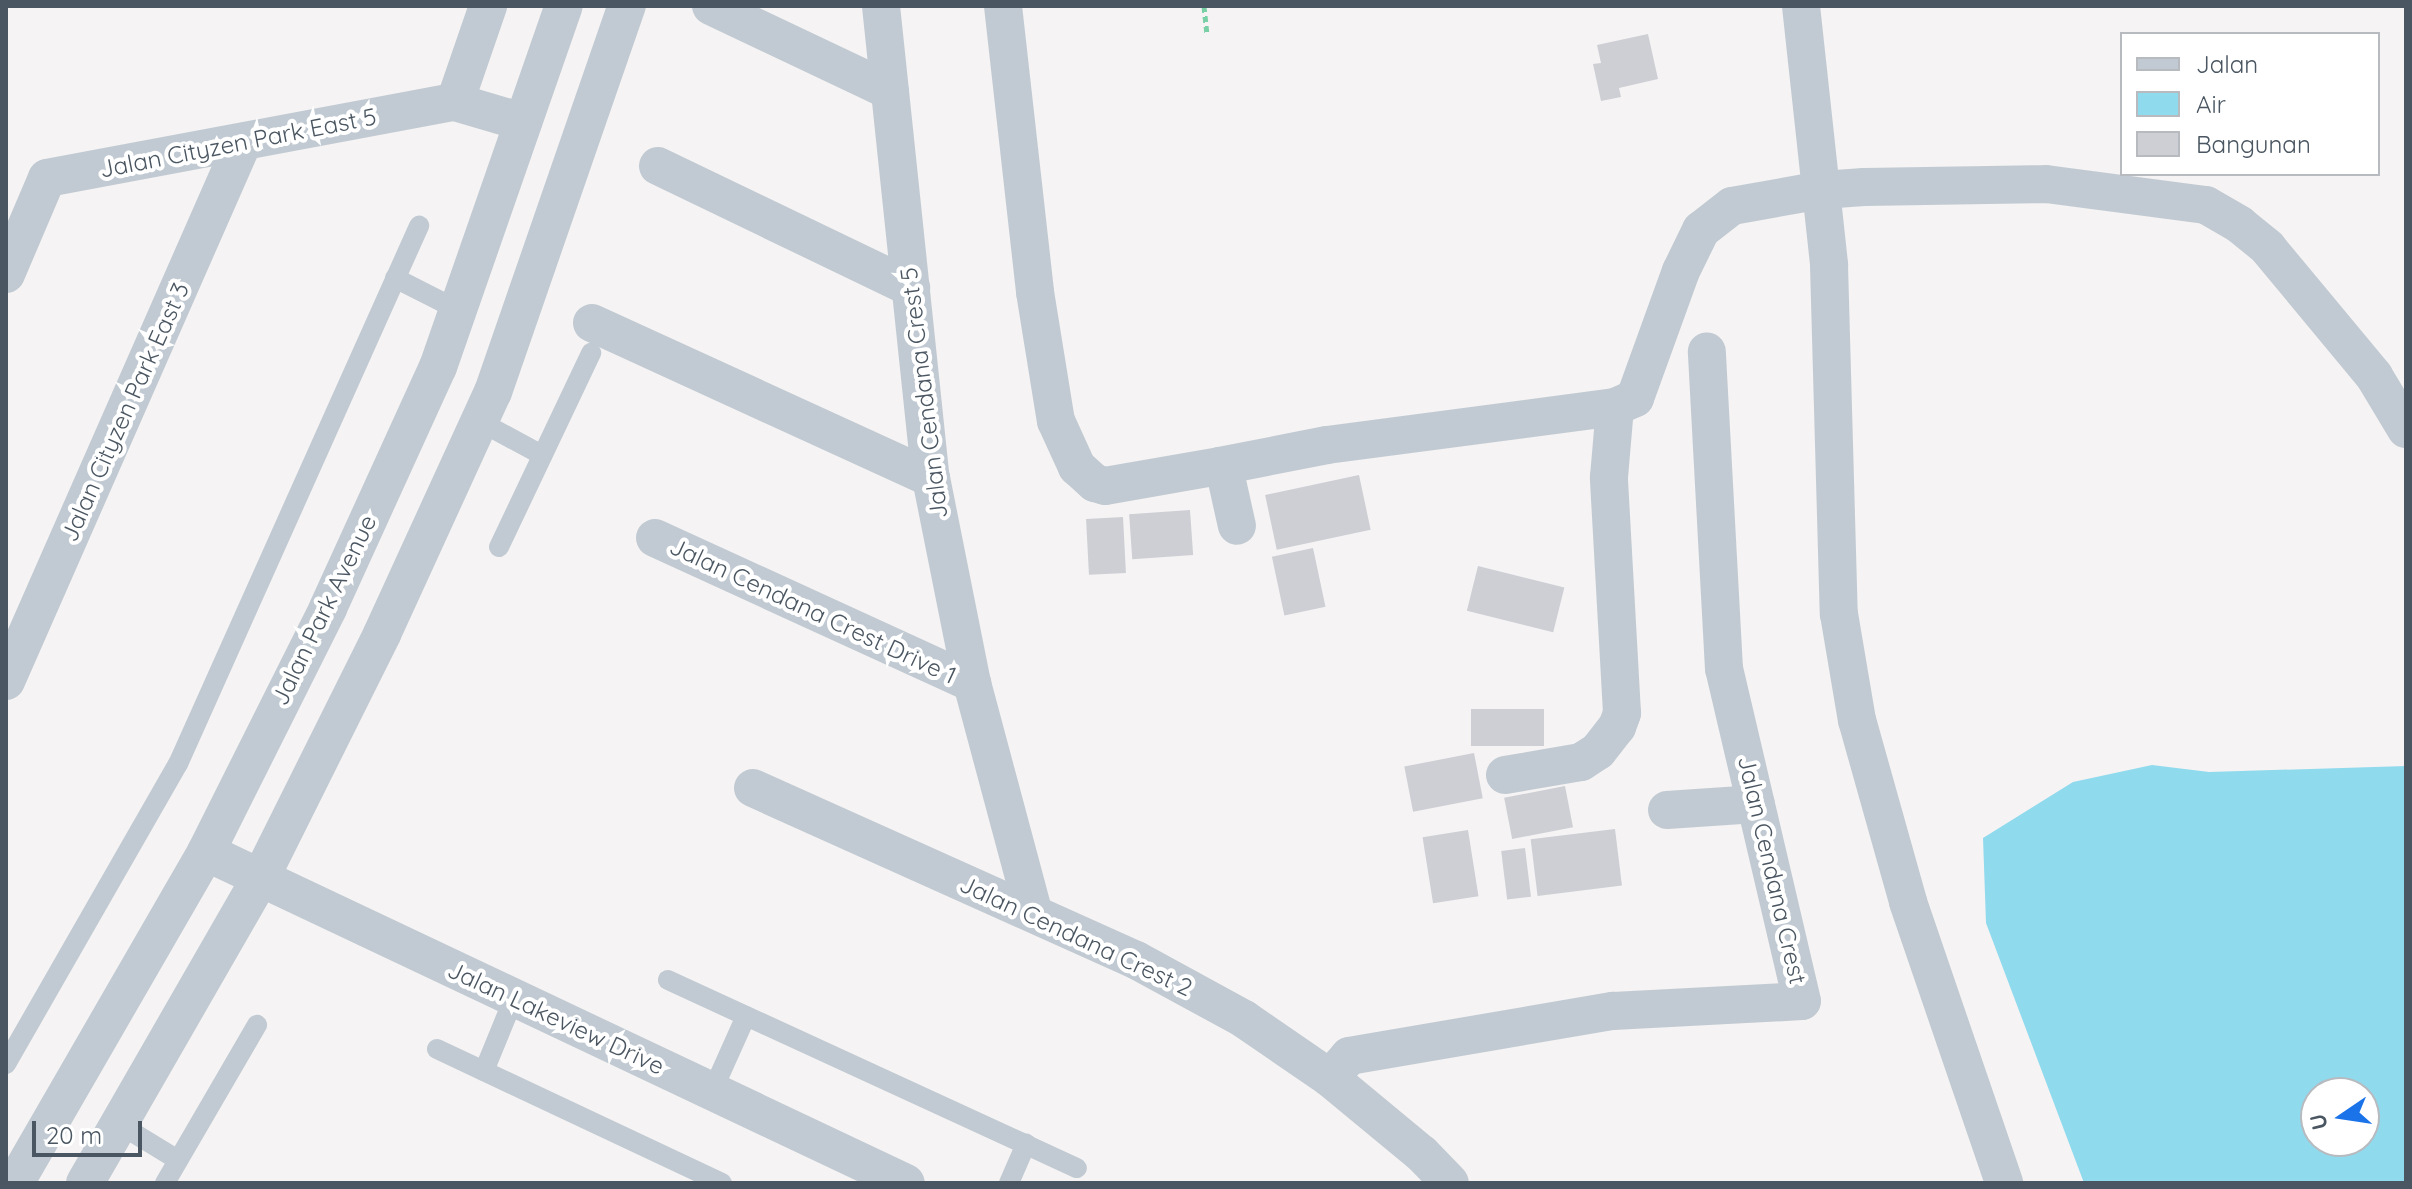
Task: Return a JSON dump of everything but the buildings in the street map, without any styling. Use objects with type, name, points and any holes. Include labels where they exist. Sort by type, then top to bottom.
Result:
[{"type":"street","points":[[488,6],[455,102],[523,122]]},
{"type":"street","name":"Jalan Park Avenue","points":[[15,1183],[206,852],[328,608],[438,367],[564,6]]},
{"type":"street","points":[[85,1183],[260,879],[382,634],[486,407],[627,6]]},
{"type":"street","points":[[711,6],[890,91]]},
{"type":"street","name":"Jalan Cendana Crest 5","points":[[881,6],[931,478],[972,683],[1034,914]]},
{"type":"street","points":[[1003,6],[1035,292],[1056,421],[1077,467],[1095,483],[1105,486],[1327,445],[1615,407],[1635,398],[1681,271],[1701,230],[1732,206],[1822,190],[2046,184],[2206,205],[2240,225],[2267,247],[2374,376],[2406,429]]},
{"type":"street","points":[[1801,6],[1829,265],[1839,614],[1857,720],[1908,902],[2004,1183]]},
{"type":"street","name":"Jalan Cityzen Park East 5","points":[[21,196],[47,178],[455,102]]},
{"type":"street","name":"Jalan Cityzen Park East 3","points":[[6,681],[243,142]]},
{"type":"street","points":[[658,166],[911,288]]},
{"type":"street","points":[[6,274],[21,196]]},
{"type":"street","points":[[592,338],[931,478]]},
{"type":"street","name":"Jalan Cendana Crest","points":[[1330,1078],[1349,1056],[1613,1011],[1802,1001],[1724,669],[1707,351]]},
{"type":"street","points":[[438,367],[486,407]]},
{"type":"street","points":[[1505,775],[1581,762],[1598,751],[1617,727],[1622,713],[1609,477],[1615,407]]},
{"type":"street","points":[[1220,466],[1225,472],[1237,526]]},
{"type":"street","name":"Jalan Cendana Crest Drive 1","points":[[655,538],[972,683]]},
{"type":"street","name":"Jalan Cendana Crest 2","points":[[753,788],[1163,974],[1244,1019],[1330,1078],[1422,1154],[1450,1183]]},
{"type":"street","points":[[1667,810],[1756,804]]},
{"type":"street","name":"Jalan Lakeview Drive","points":[[206,852],[906,1183]]},
{"type":"lane","points":[[6,1064],[178,764],[419,226]]},
{"type":"lane","points":[[395,278],[458,310]]},
{"type":"lane","points":[[499,547],[592,338]]},
{"type":"lane","points":[[486,407],[542,455]]},
{"type":"lane","points":[[668,980],[1077,1168]]},
{"type":"lane","points":[[484,1071],[514,998]]},
{"type":"lane","points":[[712,1092],[746,1016]]},
{"type":"lane","points":[[165,1183],[257,1025]]},
{"type":"lane","points":[[437,1049],[722,1183]]},
{"type":"lane","points":[[119,1124],[178,1160]]},
{"type":"lane","points":[[1009,1183],[1026,1144]]},
{"type":"path","points":[[1204,6],[1207,35]]},
{"type":"water","points":[[2152,765],[2209,772],[2406,766],[2406,1183],[2084,1183],[1986,923],[1983,838],[2073,782]]}]
